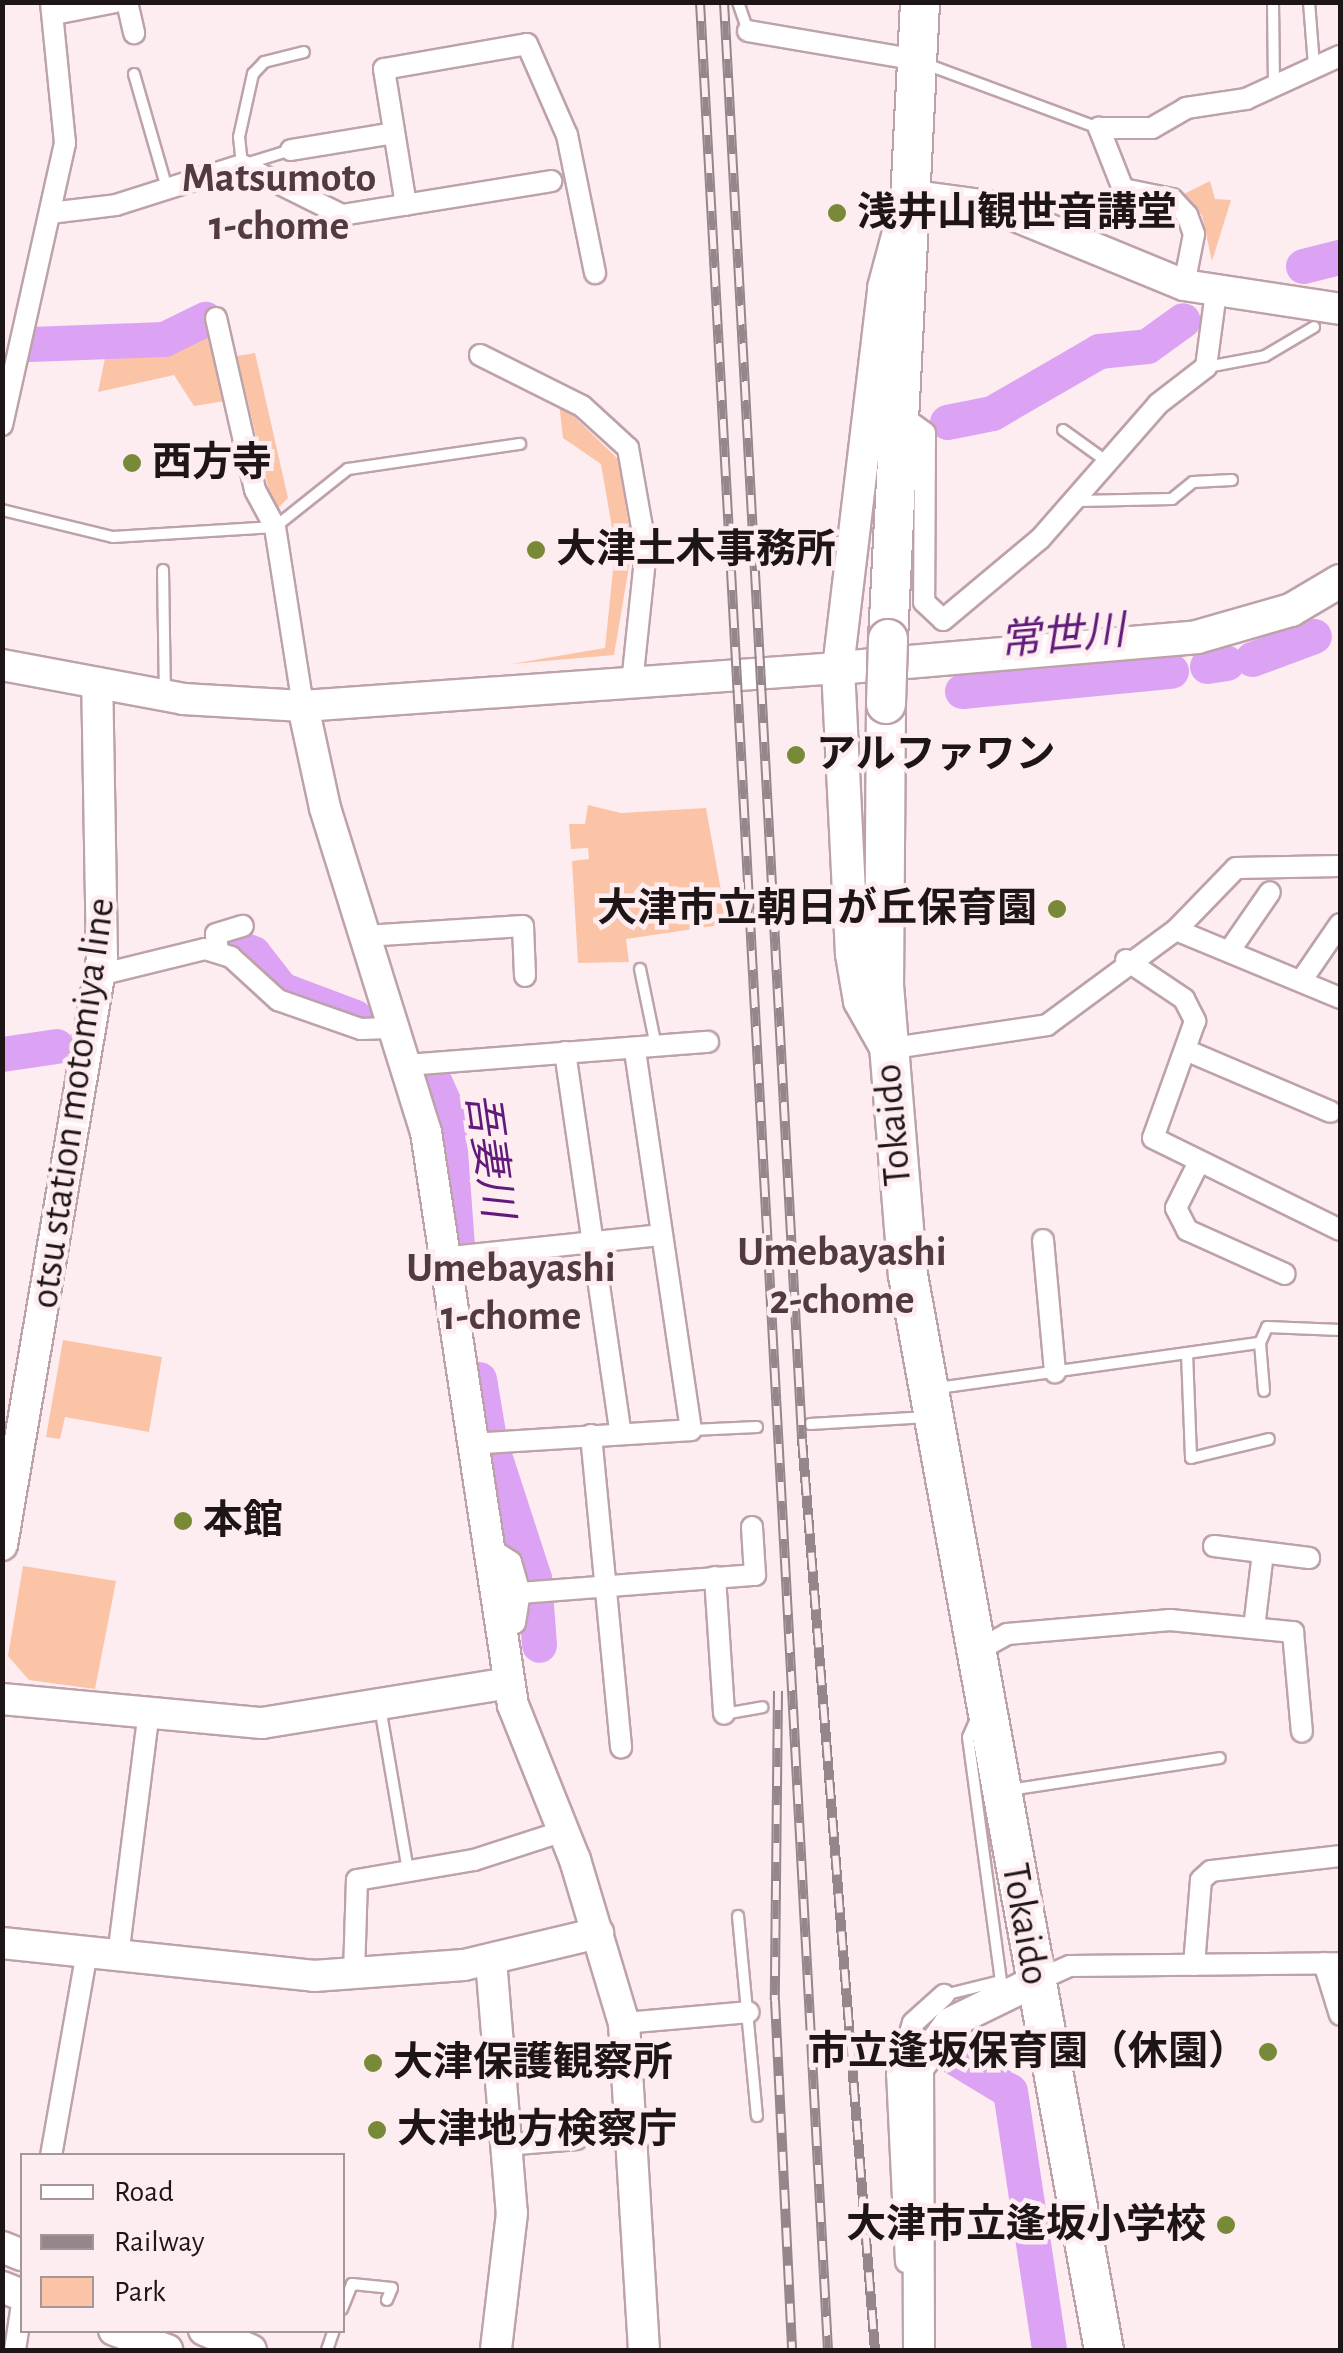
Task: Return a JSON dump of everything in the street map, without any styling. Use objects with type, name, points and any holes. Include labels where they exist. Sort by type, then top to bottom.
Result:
[{"type":"highway","name":"Tokaido","points":[[920,2],[888,638],[887,1048],[930,1403],[1104,2350]]},
{"type":"main road","points":[[887,1048],[860,1001],[852,954],[838,668],[883,288],[908,195],[994,207],[1184,285],[1340,309]]},
{"type":"main road","points":[[1288,300],[1340,293]]},
{"type":"main road","points":[[2,665],[165,696],[303,706],[632,684],[1197,637],[1291,610],[1340,581]]},
{"type":"main road","name":"otsu station motomiya line","points":[[2,1545],[6,1503],[99,975],[106,897],[97,684]]},
{"type":"main road","points":[[303,706],[365,936],[407,1064],[442,1258],[482,1442],[486,1545],[508,1683],[564,1830],[624,2023],[644,2350]]},
{"type":"main road","points":[[2,1699],[148,1718],[262,1723],[508,1683]]},
{"type":"main road","points":[[2,1942],[118,1956],[354,1974],[492,1960],[598,1933]]},
{"type":"main road","points":[[492,1960],[512,2213],[496,2350]]},
{"type":"main road","points":[[919,2350],[915,2133],[918,2068],[932,2040],[1036,1981]]},
{"type":"main road","points":[[122,2333],[167,2350]]},
{"type":"main road","points":[[211,2333],[252,2350]]},
{"type":"street","points":[[4,413],[50,213],[66,120],[52,8],[115,2]]},
{"type":"street","points":[[127,2],[134,33]]},
{"type":"street","points":[[748,31],[917,60]]},
{"type":"street","points":[[406,205],[384,69],[527,44],[567,135],[595,274]]},
{"type":"street","points":[[1184,285],[1194,234],[1187,215],[1172,199],[1123,189],[1100,128],[1152,128],[1186,108],[1274,86],[1340,56]]},
{"type":"street","points":[[291,150],[394,133]]},
{"type":"street","points":[[50,213],[99,210],[242,165],[342,215],[550,181]]},
{"type":"street","points":[[899,414],[925,433],[924,602],[933,618],[950,616],[1078,500],[1158,404],[1206,367],[1216,292]]},
{"type":"street","points":[[216,318],[255,490],[275,527],[303,706]]},
{"type":"street","points":[[480,355],[582,406],[628,448],[646,550],[632,684]]},
{"type":"street","points":[[887,1048],[1047,1025],[1126,960],[1176,930],[1236,868],[1340,866]]},
{"type":"street","points":[[1230,950],[1270,892]]},
{"type":"street","points":[[1301,981],[1340,924]]},
{"type":"street","points":[[243,926],[216,934],[218,951],[278,1000],[360,1029],[395,1028]]},
{"type":"street","points":[[365,936],[523,926],[524,976]]},
{"type":"street","points":[[1176,930],[1340,998]]},
{"type":"street","points":[[99,975],[218,951]]},
{"type":"street","points":[[1126,960],[1184,1000],[1195,1021],[1188,1050],[1153,1138],[1197,1166],[1340,1230]]},
{"type":"street","points":[[407,1064],[708,1042]]},
{"type":"street","points":[[482,1442],[690,1430],[634,1048]]},
{"type":"street","points":[[1188,1050],[1332,1112]]},
{"type":"street","points":[[565,1052],[620,1434]]},
{"type":"street","points":[[1197,1166],[1176,1208],[1187,1230],[1285,1274]]},
{"type":"street","points":[[442,1258],[662,1235]]},
{"type":"street","points":[[1044,1240],[1055,1372]]},
{"type":"street","points":[[591,1436],[609,1584],[620,1748]]},
{"type":"street","points":[[531,1592],[755,1575],[752,1527]]},
{"type":"street","points":[[486,1545],[511,1562],[531,1592]]},
{"type":"street","points":[[1214,1546],[1309,1558]]},
{"type":"street","points":[[1254,1628],[1263,1553]]},
{"type":"street","points":[[715,1578],[724,1714]]},
{"type":"street","points":[[498,1627],[515,1623],[531,1592]]},
{"type":"street","points":[[975,1652],[1007,1634],[1152,1621],[1293,1632],[1302,1732]]},
{"type":"street","points":[[118,1956],[148,1718]]},
{"type":"street","points":[[354,1974],[350,1881],[408,1871],[564,1830]]},
{"type":"street","points":[[1194,1965],[1201,1880],[1212,1871],[1340,1856]]},
{"type":"street","points":[[52,2153],[87,1952]]},
{"type":"street","points":[[1036,1981],[1070,1966],[1332,1963],[1340,2015]]},
{"type":"street","points":[[920,2316],[907,2282],[895,2088],[914,2024],[944,1996]]},
{"type":"street","points":[[624,2023],[749,2012]]},
{"type":"street","points":[[506,2145],[577,2139]]},
{"type":"street","points":[[15,2350],[20,2317]]},
{"type":"lane","points":[[738,2],[748,31]]},
{"type":"lane","points":[[1273,2],[1274,86]]},
{"type":"lane","points":[[1309,2],[1314,70]]},
{"type":"lane","points":[[291,150],[242,165],[238,137],[253,74],[264,62],[304,52]]},
{"type":"lane","points":[[917,60],[1100,128]]},
{"type":"lane","points":[[134,74],[164,178]]},
{"type":"lane","points":[[1206,367],[1265,356],[1314,327]]},
{"type":"lane","points":[[1063,430],[1110,463]]},
{"type":"lane","points":[[2,510],[113,537],[275,527],[348,469],[520,444]]},
{"type":"lane","points":[[1078,500],[1172,500],[1192,482],[1232,480]]},
{"type":"lane","points":[[163,570],[165,696]]},
{"type":"lane","points":[[640,969],[656,1047]]},
{"type":"lane","points":[[1264,1391],[1260,1343],[1268,1327],[1340,1330]]},
{"type":"lane","points":[[810,1424],[930,1403],[1055,1372],[1260,1343]]},
{"type":"lane","points":[[1187,1353],[1191,1458],[1269,1439]]},
{"type":"lane","points":[[690,1430],[756,1427]]},
{"type":"lane","points":[[380,1706],[408,1871]]},
{"type":"lane","points":[[724,1714],[762,1707]]},
{"type":"lane","points":[[944,1996],[1002,1981],[968,1737],[971,1719],[987,1713]]},
{"type":"lane","points":[[1001,1791],[1220,1758]]},
{"type":"lane","points":[[738,1916],[758,2116]]},
{"type":"lane","points":[[345,2302],[352,2284],[392,2288],[387,2300]]},
{"type":"green space","points":[[1210,181],[1215,199],[1231,200],[1212,261],[1202,215],[1182,195]]},
{"type":"green space","points":[[212,321],[232,400],[194,406],[174,375],[98,392],[109,339],[162,342]]},
{"type":"green space","points":[[255,353],[288,498],[274,512],[237,356]]},
{"type":"green space","points":[[559,402],[619,460],[631,543],[615,545],[601,464],[563,438]]},
{"type":"green space","points":[[632,549],[614,655],[511,664],[605,648],[615,551]]},
{"type":"green space","points":[[588,805],[621,813],[706,808],[727,924],[626,939],[629,962],[578,963],[572,861],[589,859],[588,848],[571,849],[569,824],[585,824]]},
{"type":"green space","points":[[63,1340],[162,1357],[149,1432],[65,1417],[60,1439],[46,1437]]},
{"type":"green space","points":[[23,1566],[116,1581],[95,1689],[29,1680],[8,1656]]},
{"type":"waterway","points":[[1303,266],[1340,257]]},
{"type":"waterway","name":"常世川","points":[[30,344],[164,339],[205,319]]},
{"type":"waterway","points":[[947,422],[992,413],[1099,351],[1147,346],[1183,320]]},
{"type":"waterway","name":"常世川","points":[[1252,659],[1314,636]]},
{"type":"waterway","name":"常世川","points":[[1207,666],[1227,663]]},
{"type":"waterway","name":"常世川","points":[[962,691],[1171,671]]},
{"type":"waterway","name":"吾妻川","points":[[229,943],[253,953],[281,989],[355,1017]]},
{"type":"waterway","name":"吾妻川","points":[[2,1054],[56,1046]]},
{"type":"waterway","name":"吾妻川","points":[[432,1076],[447,1110],[457,1246]]},
{"type":"waterway","name":"吾妻川","points":[[479,1379],[488,1433]]},
{"type":"waterway","name":"吾妻川","points":[[496,1461],[534,1578],[539,1645]]},
{"type":"waterway","name":"吾妻川","points":[[924,2039],[1010,2091],[1049,2350]]},
{"type":"railway","points":[[700,2],[828,2350]]},
{"type":"railway","points":[[724,2],[802,1439],[875,2350]]},
{"type":"railway","points":[[778,1691],[775,2000],[792,2350]]},
{"type":"place","name":"浅井山観世音講堂","points":[[837,213]]},
{"type":"place","name":"西方寺","points":[[132,463]]},
{"type":"place","name":"大津土木事務所","points":[[536,550]]},
{"type":"place","name":"アルファワン","points":[[796,755]]},
{"type":"place","name":"大津市立朝日が丘保育園","points":[[1057,909]]},
{"type":"place","name":"本館","points":[[183,1521]]},
{"type":"place","name":"市立逢坂保育園（休園）","points":[[1268,2052]]},
{"type":"place","name":"大津保護観察所","points":[[373,2063]]},
{"type":"place","name":"大津地方検察庁","points":[[377,2130]]},
{"type":"place","name":"大津市立逢坂小学校","points":[[1226,2225]]},
{"type":"district","name":"Matsumoto 1-chome","points":[[279,202]]},
{"type":"district","name":"Umebayashi 2-chome","points":[[842,1276]]},
{"type":"district","name":"Umebayashi 1-chome","points":[[511,1292]]}]
